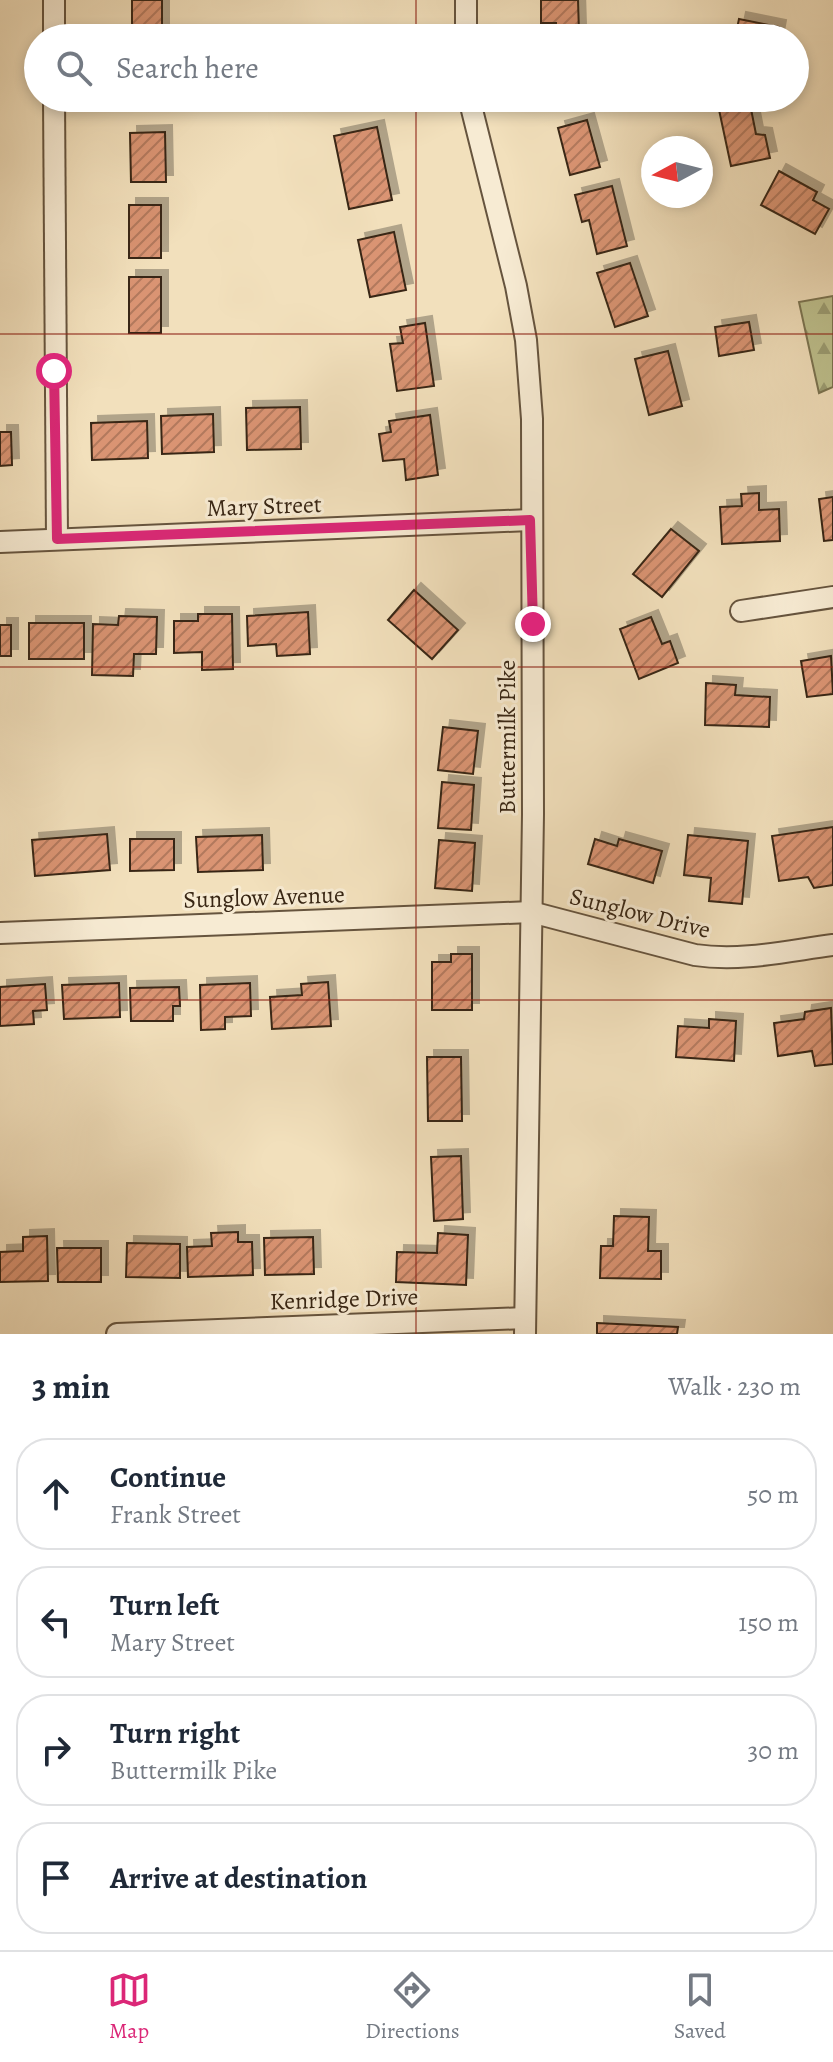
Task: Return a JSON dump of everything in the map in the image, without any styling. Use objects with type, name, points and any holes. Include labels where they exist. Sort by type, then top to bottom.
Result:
[{"type":"street","points":[[54,0],[54,24]]},
{"type":"street","points":[[466,0],[466,24]]},
{"type":"street","points":[[54,112],[57,539]]},
{"type":"street","name":"Buttermilk Pike","points":[[472,112],[516,286],[526,340],[532,419],[533,767],[525,1326]]},
{"type":"street","name":"Mary Street","points":[[0,542],[530,520]]},
{"type":"street","points":[[741,611],[833,597]]},
{"type":"street","name":"Sunglow Avenue","points":[[0,933],[531,912]]},
{"type":"street","name":"Sunglow Drive","points":[[531,912],[695,955],[718,958],[759,956],[833,945]]},
{"type":"street","name":"Kenridge Drive","points":[[117,1334],[525,1326]]},
{"type":"green space","points":[[833,296],[833,387],[819,393],[799,302]]},
{"type":"building","points":[[132,0],[162,0],[162,24],[132,24]]},
{"type":"building","points":[[541,0],[578,0],[579,24],[541,23]]},
{"type":"building","points":[[739,19],[764,24],[738,24]]},
{"type":"building","points":[[719,112],[752,112],[756,134],[765,135],[770,158],[731,166]]},
{"type":"building","points":[[587,120],[600,167],[570,175],[558,128]]},
{"type":"building","points":[[377,127],[392,200],[349,209],[334,136]]},
{"type":"building","points":[[165,132],[166,182],[131,182],[130,133]]},
{"type":"building","points":[[779,171],[817,192],[813,200],[829,209],[815,234],[761,205]]},
{"type":"building","points":[[612,186],[627,246],[597,254],[589,220],[582,222],[575,195]]},
{"type":"building","points":[[129,205],[161,205],[161,258],[129,258]]},
{"type":"building","points":[[394,232],[406,290],[370,297],[358,240]]},
{"type":"building","points":[[630,263],[648,316],[615,327],[597,273]]},
{"type":"building","points":[[129,277],[161,277],[161,333],[129,333]]},
{"type":"building","points":[[749,322],[754,350],[719,356],[715,327]]},
{"type":"building","points":[[425,323],[434,386],[397,391],[390,344],[403,343],[400,327]]},
{"type":"building","points":[[668,351],[682,406],[649,415],[635,359]]},
{"type":"building","points":[[300,407],[301,449],[247,450],[246,408]]},
{"type":"building","points":[[213,414],[214,452],[162,454],[161,416]]},
{"type":"building","points":[[430,415],[438,475],[406,480],[404,459],[383,461],[379,434],[391,432],[389,421]]},
{"type":"building","points":[[147,421],[148,458],[92,460],[91,423]]},
{"type":"building","points":[[0,432],[11,432],[12,465],[0,466]]},
{"type":"building","points":[[759,493],[759,510],[779,509],[780,541],[722,544],[720,507],[742,506],[741,494]]},
{"type":"building","points":[[833,497],[833,540],[824,541],[819,499]]},
{"type":"building","points":[[671,529],[699,551],[662,597],[633,574]]},
{"type":"building","points":[[414,590],[458,630],[432,659],[388,620]]},
{"type":"building","points":[[308,612],[310,654],[277,656],[276,644],[248,646],[247,616]]},
{"type":"building","points":[[198,614],[232,614],[233,669],[202,670],[202,652],[174,653],[174,621],[198,621]]},
{"type":"building","points":[[119,616],[157,617],[156,654],[134,654],[133,676],[92,675],[93,624],[118,625]]},
{"type":"building","points":[[651,617],[662,644],[670,641],[678,663],[639,679],[620,629]]},
{"type":"building","points":[[29,623],[84,623],[84,659],[29,659]]},
{"type":"building","points":[[0,625],[11,625],[11,656],[0,656]]},
{"type":"building","points":[[831,656],[833,694],[807,697],[801,661]]},
{"type":"building","points":[[706,683],[736,685],[735,695],[770,697],[769,727],[705,725]]},
{"type":"building","points":[[443,727],[478,731],[473,774],[438,770]]},
{"type":"building","points":[[442,782],[474,785],[471,830],[438,828]]},
{"type":"building","points":[[833,827],[833,885],[814,888],[808,877],[779,881],[772,836]]},
{"type":"building","points":[[107,834],[110,870],[35,876],[32,840]]},
{"type":"building","points":[[262,835],[263,870],[198,872],[196,837]]},
{"type":"building","points":[[688,835],[748,841],[742,904],[709,901],[711,878],[684,875]]},
{"type":"building","points":[[130,839],[174,839],[174,870],[130,871]]},
{"type":"building","points":[[595,839],[617,846],[619,839],[662,851],[653,883],[588,864]]},
{"type":"building","points":[[439,840],[475,843],[472,891],[435,888]]},
{"type":"building","points":[[451,954],[472,954],[472,1010],[432,1010],[432,962],[451,962]]},
{"type":"building","points":[[328,982],[331,1026],[272,1029],[270,997],[302,995],[301,984]]},
{"type":"building","points":[[119,983],[120,1017],[64,1019],[62,985]]},
{"type":"building","points":[[250,983],[251,1016],[225,1017],[225,1029],[201,1030],[200,985]]},
{"type":"building","points":[[45,984],[47,1010],[33,1011],[34,1024],[0,1026],[0,987]]},
{"type":"building","points":[[179,987],[180,1006],[173,1006],[173,1021],[131,1021],[130,988]]},
{"type":"building","points":[[831,1008],[833,1064],[815,1066],[812,1051],[778,1056],[774,1023],[804,1019],[805,1012]]},
{"type":"building","points":[[709,1019],[736,1021],[734,1061],[676,1057],[678,1026],[709,1028]]},
{"type":"building","points":[[427,1057],[461,1057],[462,1121],[428,1121]]},
{"type":"building","points":[[461,1156],[463,1219],[434,1221],[431,1157]]},
{"type":"building","points":[[614,1216],[649,1217],[648,1251],[661,1251],[661,1279],[600,1278],[601,1246],[613,1246]]},
{"type":"building","points":[[238,1232],[238,1242],[252,1242],[253,1275],[188,1277],[187,1247],[212,1246],[211,1233]]},
{"type":"building","points":[[438,1233],[468,1235],[466,1285],[396,1282],[397,1252],[437,1253]]},
{"type":"building","points":[[47,1236],[48,1281],[0,1282],[0,1252],[23,1251],[23,1237]]},
{"type":"building","points":[[313,1237],[314,1274],[265,1275],[264,1238]]},
{"type":"building","points":[[127,1243],[180,1244],[180,1278],[126,1277]]},
{"type":"building","points":[[57,1248],[101,1248],[101,1282],[58,1282]]},
{"type":"building","points":[[597,1323],[678,1327],[677,1334],[597,1334]]},
{"type":"route","points":[[54,371],[57,539],[530,520],[533,624]]}]
